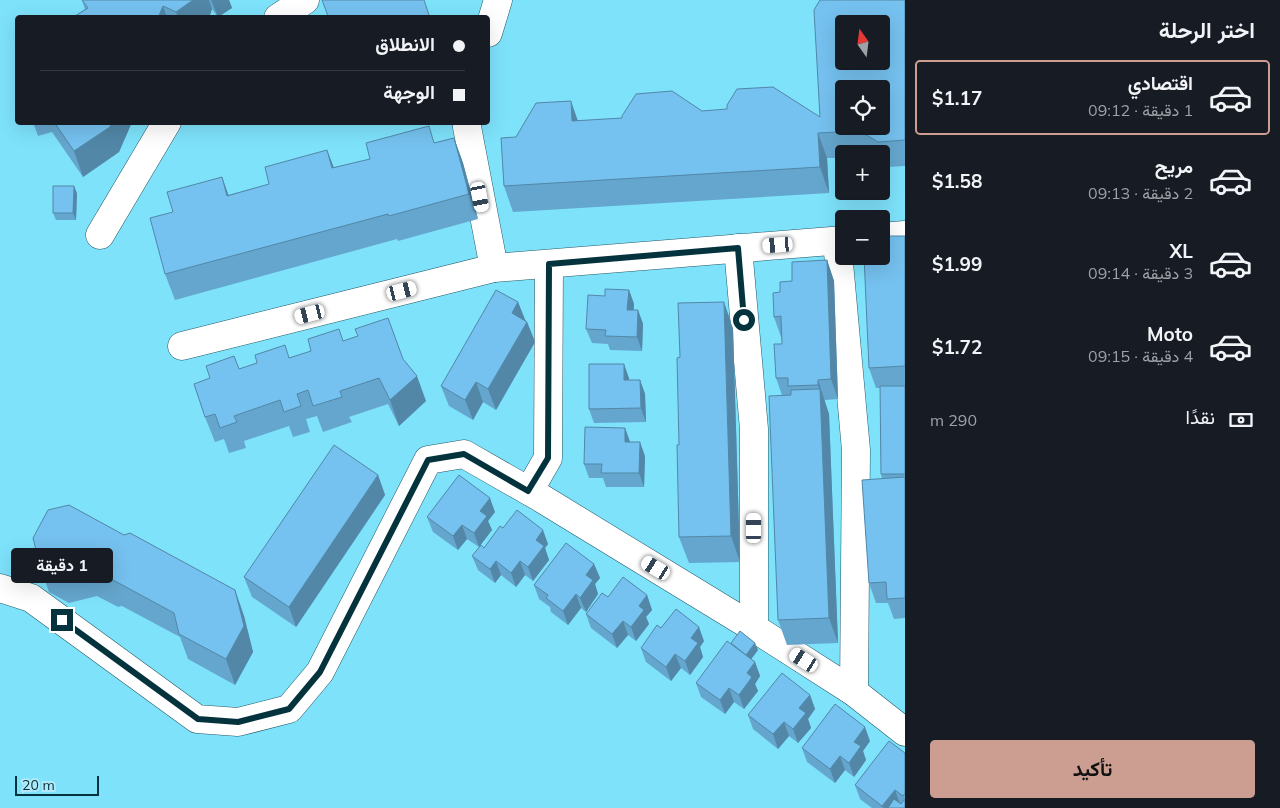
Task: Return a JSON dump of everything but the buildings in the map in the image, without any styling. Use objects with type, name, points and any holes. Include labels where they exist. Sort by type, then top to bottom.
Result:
[{"type":"street","points":[[282,15],[304,0]]},
{"type":"street","points":[[490,26],[498,0]]},
{"type":"street","points":[[100,235],[165,125]]},
{"type":"street","points":[[467,125],[494,268]]},
{"type":"street","points":[[890,236],[905,235]]},
{"type":"street","points":[[182,346],[494,268],[835,240]]},
{"type":"street","points":[[738,248],[754,428],[754,628]]},
{"type":"street","points":[[528,491],[548,458],[549,264]]},
{"type":"street","points":[[843,265],[856,450],[854,692]]},
{"type":"street","points":[[0,588],[31,598],[198,719],[238,722],[289,709],[320,672],[428,460],[464,454],[754,628],[854,692],[905,732]]},
{"type":"route","points":[[62,620],[198,719],[238,722],[289,709],[320,672],[428,460],[464,454],[528,491],[548,458],[549,264],[738,248],[744,320]]}]
